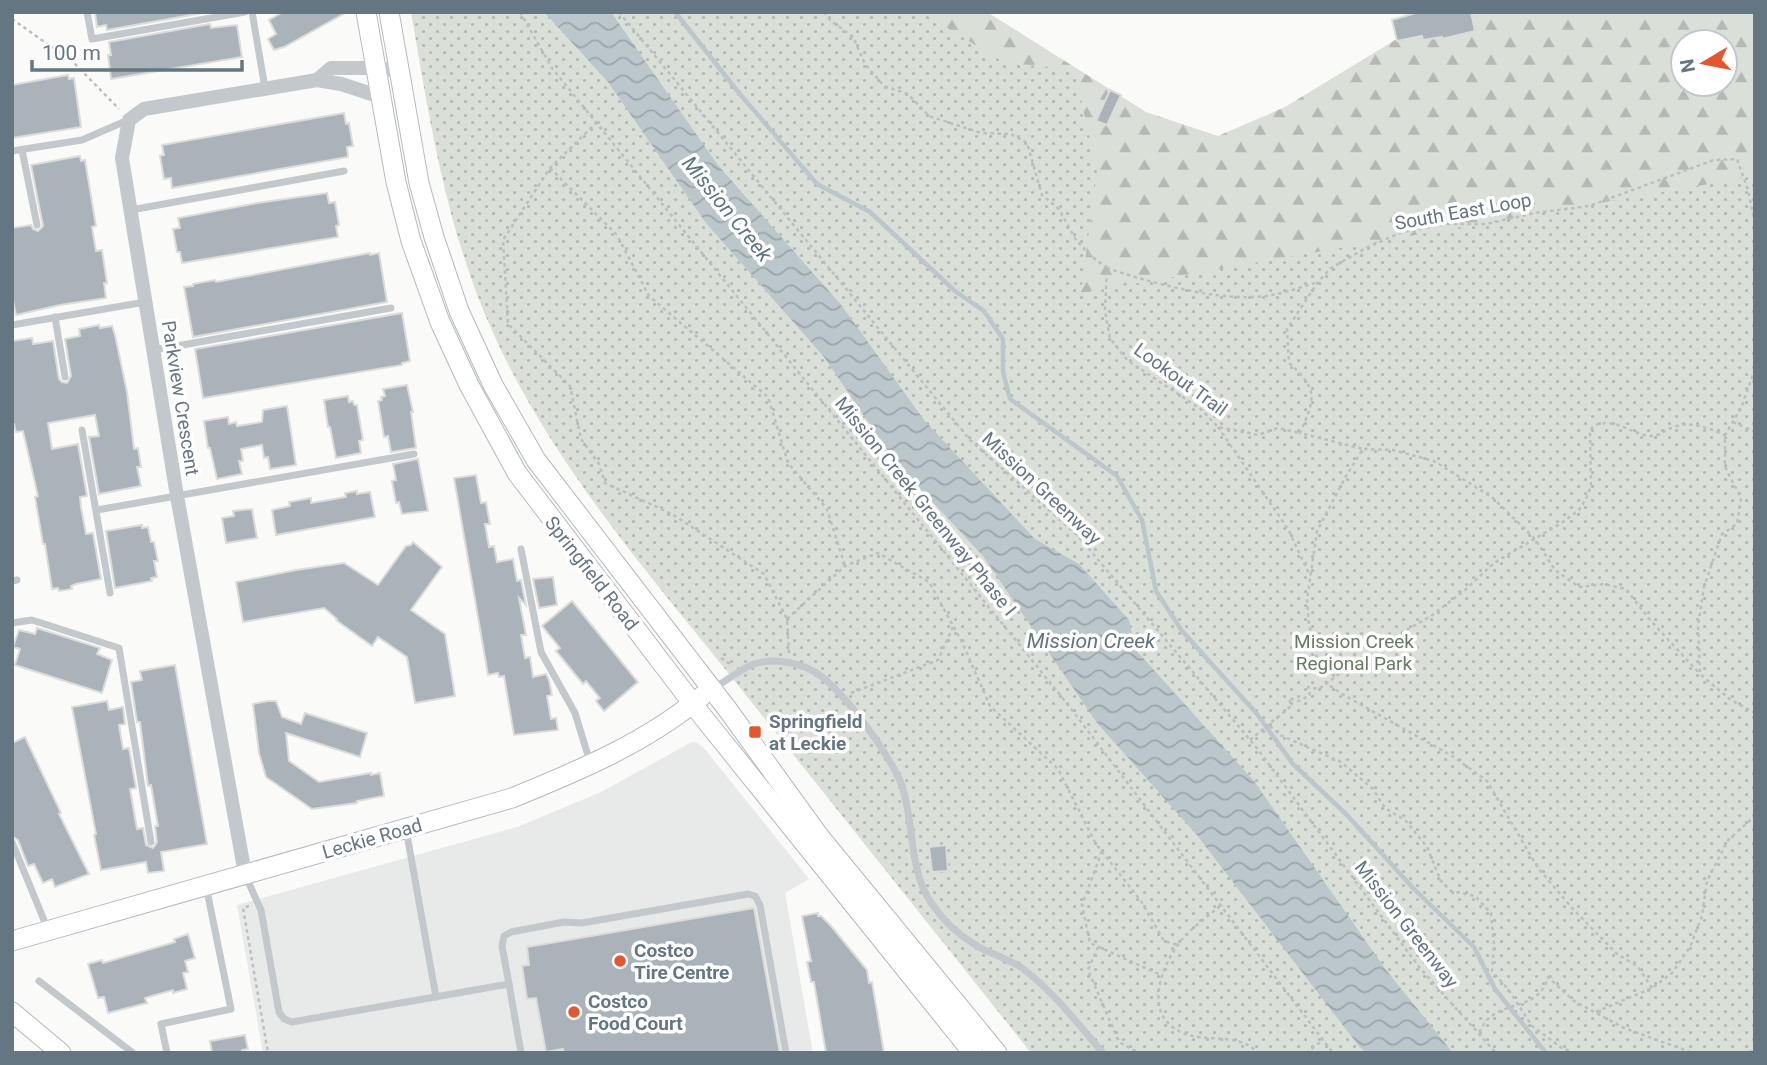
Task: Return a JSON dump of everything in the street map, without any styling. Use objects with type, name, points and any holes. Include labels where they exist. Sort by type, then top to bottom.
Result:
[{"type":"main road","name":"Springfield Road","points":[[366,12],[396,182],[411,241],[440,322],[469,385],[517,473],[693,704],[973,1053]]},
{"type":"main road","name":"Springfield Road","points":[[389,12],[419,183],[434,237],[459,311],[494,385],[536,460],[711,689],[819,836],[997,1053]]},
{"type":"main road","name":"Leckie Road","points":[[12,941],[512,798],[592,766],[678,716],[711,689]]},
{"type":"main road","points":[[12,1012],[61,1053]]},
{"type":"street","points":[[317,80],[331,68],[399,71]]},
{"type":"street","points":[[129,120],[144,109],[317,80],[341,84],[381,97]]},
{"type":"street","name":"Parkview Crescent","points":[[129,120],[122,158],[130,211],[177,496],[245,874]]},
{"type":"lane","points":[[88,12],[92,39],[245,12]]},
{"type":"lane","points":[[252,12],[265,89]]},
{"type":"lane","points":[[12,151],[82,140],[129,120]]},
{"type":"lane","points":[[22,150],[37,225]]},
{"type":"lane","points":[[130,211],[344,171]]},
{"type":"lane","points":[[12,325],[145,302]]},
{"type":"lane","points":[[153,350],[391,308]]},
{"type":"lane","points":[[54,317],[65,377]]},
{"type":"lane","points":[[82,430],[110,593]]},
{"type":"lane","points":[[97,510],[414,454]]},
{"type":"lane","points":[[521,549],[541,652],[575,713],[592,766]]},
{"type":"lane","points":[[12,623],[32,620],[119,648],[151,842]]},
{"type":"lane","points":[[711,689],[755,664],[789,662],[813,670],[842,697],[874,738],[902,784],[919,882],[931,903],[949,925],[974,944],[1021,967],[1065,1009],[1103,1053]]},
{"type":"lane","points":[[406,828],[436,997]]},
{"type":"lane","points":[[12,842],[48,930]]},
{"type":"lane","points":[[245,874],[258,904],[279,1012],[284,1019],[292,1022],[509,984]]},
{"type":"lane","points":[[167,1053],[162,1024],[231,1009],[206,886]]},
{"type":"lane","points":[[521,1053],[502,946],[504,936],[511,932],[564,922],[582,923],[748,894],[755,896],[760,905],[786,1053]]},
{"type":"lane","points":[[39,981],[133,1053]]},
{"type":"path","name":"Mission Creek Greenway Phase I","points":[[520,12],[552,68],[1060,695],[1333,1053]]},
{"type":"path","name":"Mission Greenway","points":[[619,12],[970,440],[1079,537],[1250,740],[1419,967],[1496,1053]]},
{"type":"path","points":[[824,12],[830,20],[853,37],[865,64],[884,86],[908,94],[929,116],[981,133],[1011,134],[1027,143],[1042,195],[1059,209],[1076,240],[1107,268],[1169,285],[1243,297],[1268,296],[1318,282]]},
{"type":"path","points":[[12,19],[72,62],[129,120]]},
{"type":"path","points":[[597,122],[550,168],[503,240],[508,324],[570,386],[581,439],[599,464],[605,484],[672,514],[764,574],[788,619],[789,662]]},
{"type":"path","name":"South East Loop","points":[[1300,433],[1313,404],[1308,380],[1289,363],[1287,329],[1318,282],[1331,268],[1366,248],[1402,232],[1447,224],[1486,224],[1535,213],[1589,206],[1688,172],[1714,160],[1737,159],[1748,190],[1755,224]]},
{"type":"path","points":[[550,168],[617,235],[649,296],[768,397],[788,463],[827,509],[845,566]]},
{"type":"path","name":"Lookout Trail","points":[[1107,268],[1105,311],[1110,338],[1127,360],[1202,410],[1218,426],[1258,435],[1278,428],[1300,433]]},
{"type":"path","points":[[1700,674],[1699,626],[1704,587],[1722,534],[1737,524],[1741,498],[1725,467],[1725,435],[1741,408],[1755,369]]},
{"type":"path","points":[[1250,740],[1291,706],[1289,698],[1299,701],[1310,695],[1308,687],[1319,689],[1367,653],[1431,616],[1494,563],[1579,510],[1591,486],[1590,433],[1593,426],[1611,421],[1651,436],[1678,425],[1687,425],[1725,435]]},
{"type":"path","points":[[1733,422],[1755,432]]},
{"type":"path","points":[[1218,426],[1288,529],[1310,576]]},
{"type":"path","points":[[1300,433],[1363,449],[1393,450],[1433,461],[1493,498],[1535,539],[1555,570],[1579,587],[1604,584],[1626,589],[1650,620],[1700,674],[1731,699],[1755,713]]},
{"type":"path","points":[[1363,449],[1346,475],[1317,531],[1307,600],[1316,655],[1326,682],[1342,694],[1454,757],[1487,781],[1538,868],[1616,953],[1638,967],[1652,988]]},
{"type":"path","points":[[788,619],[845,566],[878,553],[929,582],[990,706],[1058,769],[1101,851],[1141,901],[1164,941],[1178,945]]},
{"type":"path","points":[[842,697],[938,660],[953,627]]},
{"type":"path","points":[[1269,726],[1280,735],[1340,762],[1373,789],[1385,808],[1406,821],[1427,847],[1441,881],[1451,891],[1475,896],[1490,913],[1494,945],[1492,971],[1532,1026],[1562,1048],[1574,1053]]},
{"type":"path","points":[[1596,1012],[1652,988],[1672,973],[1690,947],[1703,916],[1707,881],[1728,840],[1755,816]]},
{"type":"path","points":[[1101,851],[1082,905],[1090,943],[1162,976]]},
{"type":"path","points":[[258,904],[243,908],[268,1053]]},
{"type":"path","points":[[1221,905],[1178,945],[1157,988],[1157,999],[1166,1022],[1184,1034],[1250,1044],[1258,1053]]},
{"type":"path","points":[[1098,947],[1088,970],[1119,1042],[1139,1053]]},
{"type":"path","points":[[1478,1032],[1489,1018],[1535,999],[1544,989],[1548,977],[1574,1001],[1624,1028],[1693,1053]]},
{"type":"path","points":[[1307,1053],[1323,1040]]},
{"type":"path","points":[[1735,1053],[1755,1051]]},
{"type":"shaded area","points":[[692,742],[704,748],[809,879],[785,893],[813,1053],[263,1053],[237,905],[517,827],[599,793]]},
{"type":"green space","name":"Mission Creek Regional Park","points":[[411,12],[921,12],[1005,63],[1074,69],[1097,171],[1081,293],[1755,176],[1755,1053],[1031,1053],[632,553],[543,427],[494,335],[464,257],[442,177]]},
{"type":"green space","points":[[607,12],[987,12],[1146,112],[1218,136],[1285,107],[1410,31],[1450,12],[1755,12],[1755,1053]]},
{"type":"water","name":"Mission Creek","points":[[544,12],[611,12],[717,164],[842,306],[924,420],[1035,539],[1079,564],[1129,620],[1135,649],[1254,781],[1386,970],[1453,1053],[1366,1053],[1358,1045],[1196,834],[1097,723],[983,556],[897,464],[824,357],[706,223],[608,82]]},
{"type":"building","points":[[95,12],[208,12],[107,30],[106,25],[97,27]]},
{"type":"building","points":[[283,12],[347,12],[274,50],[268,39],[276,34],[269,20]]},
{"type":"building","points":[[1419,12],[1471,12],[1475,31],[1442,39],[1423,40],[1422,36],[1397,41],[1392,20]]},
{"type":"building","points":[[210,24],[211,28],[237,25],[242,57],[111,79],[109,42]]},
{"type":"building","points":[[68,75],[69,79],[74,78],[81,127],[12,138],[12,85]]},
{"type":"building","points":[[1110,90],[1121,95],[1107,125],[1096,121]]},
{"type":"building","points":[[344,113],[346,124],[349,123],[353,146],[347,147],[348,157],[172,188],[171,178],[164,179],[160,156],[164,155],[162,145]]},
{"type":"building","points":[[80,156],[81,161],[85,160],[96,226],[92,227],[96,251],[102,250],[107,283],[104,283],[106,298],[16,315],[12,295],[12,228],[31,225],[38,231],[43,226],[31,165]]},
{"type":"building","points":[[327,193],[329,203],[335,202],[338,237],[182,263],[180,252],[177,252],[173,229],[180,228],[178,218]]},
{"type":"building","points":[[379,253],[387,302],[193,337],[184,287]]},
{"type":"building","points":[[402,313],[410,361],[402,365],[203,398],[195,349]]},
{"type":"building","points":[[99,325],[100,328],[112,326],[115,335],[127,392],[134,449],[138,448],[141,467],[137,467],[141,486],[99,494],[89,437],[99,436],[95,415],[48,423],[52,449],[78,444],[87,496],[80,497],[81,507],[86,534],[93,533],[101,579],[59,591],[58,588],[52,589],[35,497],[38,496],[23,431],[16,432],[12,424],[12,341],[32,338],[33,344],[53,341],[59,379],[67,383],[71,376],[65,339],[80,336],[79,329]]},
{"type":"building","points":[[407,385],[413,412],[416,448],[391,452],[388,436],[384,437],[378,401],[385,396],[383,389]]},
{"type":"building","points":[[348,396],[349,402],[353,401],[354,405],[357,405],[363,440],[359,441],[361,453],[336,458],[324,400]]},
{"type":"building","points":[[287,406],[296,465],[270,469],[268,457],[264,458],[262,445],[241,449],[243,461],[239,461],[242,474],[217,479],[204,421],[228,417],[229,424],[236,422],[237,426],[262,422],[263,410]]},
{"type":"building","points":[[418,459],[428,511],[402,514],[399,502],[396,503],[392,481],[396,480],[393,464]]},
{"type":"building","points":[[476,475],[481,503],[486,502],[490,524],[485,524],[489,547],[494,546],[497,562],[513,559],[517,581],[521,580],[526,605],[519,598],[526,635],[521,635],[525,658],[530,657],[533,677],[546,674],[549,680],[552,695],[547,696],[551,719],[556,718],[558,730],[514,735],[504,676],[499,677],[498,673],[488,675],[454,478]]},
{"type":"building","points":[[357,491],[357,494],[370,492],[375,517],[276,535],[272,510],[290,506],[289,502],[311,498],[311,503],[346,497],[345,493]]},
{"type":"building","points":[[252,509],[257,538],[226,543],[222,518],[234,516],[233,511]]},
{"type":"building","points":[[142,525],[142,528],[148,527],[151,542],[154,542],[158,561],[154,561],[157,577],[151,578],[152,581],[115,588],[106,531]]},
{"type":"building","points":[[413,542],[442,567],[411,610],[445,634],[455,696],[415,703],[407,657],[378,637],[372,646],[324,608],[243,622],[236,582],[344,563],[378,585],[406,546]]},
{"type":"building","points":[[553,577],[557,605],[539,608],[533,579]]},
{"type":"building","points":[[572,601],[638,682],[604,711],[596,701],[600,698],[586,681],[583,684],[556,651],[560,648],[542,626]]},
{"type":"building","points":[[37,628],[100,648],[97,654],[112,660],[102,693],[15,665],[20,649],[13,647],[19,630],[35,634]]},
{"type":"building","points":[[175,665],[207,844],[161,852],[164,871],[148,873],[146,862],[101,870],[72,707],[107,701],[109,710],[123,707],[125,724],[119,725],[123,749],[129,748],[136,788],[130,789],[137,829],[143,828],[146,845],[153,848],[157,842],[155,826],[158,826],[151,785],[148,786],[140,722],[137,722],[131,682],[142,680],[140,671]]},
{"type":"building","points":[[276,701],[282,717],[301,724],[305,713],[367,733],[360,757],[286,733],[289,761],[319,782],[380,773],[384,796],[312,809],[266,777],[259,753],[253,704]]},
{"type":"building","points":[[25,737],[89,874],[55,887],[52,879],[43,883],[34,864],[28,866],[18,840],[12,836],[12,743]]},
{"type":"building","points":[[946,845],[948,871],[932,872],[929,847]]},
{"type":"building","points":[[754,908],[780,1053],[564,1053],[563,1049],[546,1052],[536,998],[527,999],[522,966],[529,965],[527,947]]},
{"type":"building","points":[[818,913],[867,970],[869,983],[872,982],[884,1053],[826,1053],[814,982],[811,982],[807,962],[811,961],[802,916]]},
{"type":"building","points":[[188,934],[195,958],[185,961],[188,972],[183,973],[187,989],[145,998],[147,1003],[108,1013],[104,997],[98,998],[88,964],[102,960],[103,963],[175,942],[174,939]]},
{"type":"building","points":[[245,1035],[248,1049],[242,1050],[242,1053],[212,1053],[210,1041]]},
{"type":"waterway","points":[[675,12],[739,93],[817,184],[870,212],[955,291],[984,311],[1003,339],[1003,372],[1010,399],[1117,476],[1142,520],[1156,591],[1182,631],[1257,714],[1293,764],[1346,814],[1413,888],[1474,947],[1495,989],[1546,1053]]},
{"type":"place","name":"Springfield at Leckie","points":[[755,732]]},
{"type":"place","name":"Costco Tire Centre","points":[[620,961]]},
{"type":"place","name":"Costco Food Court","points":[[574,1012]]}]
